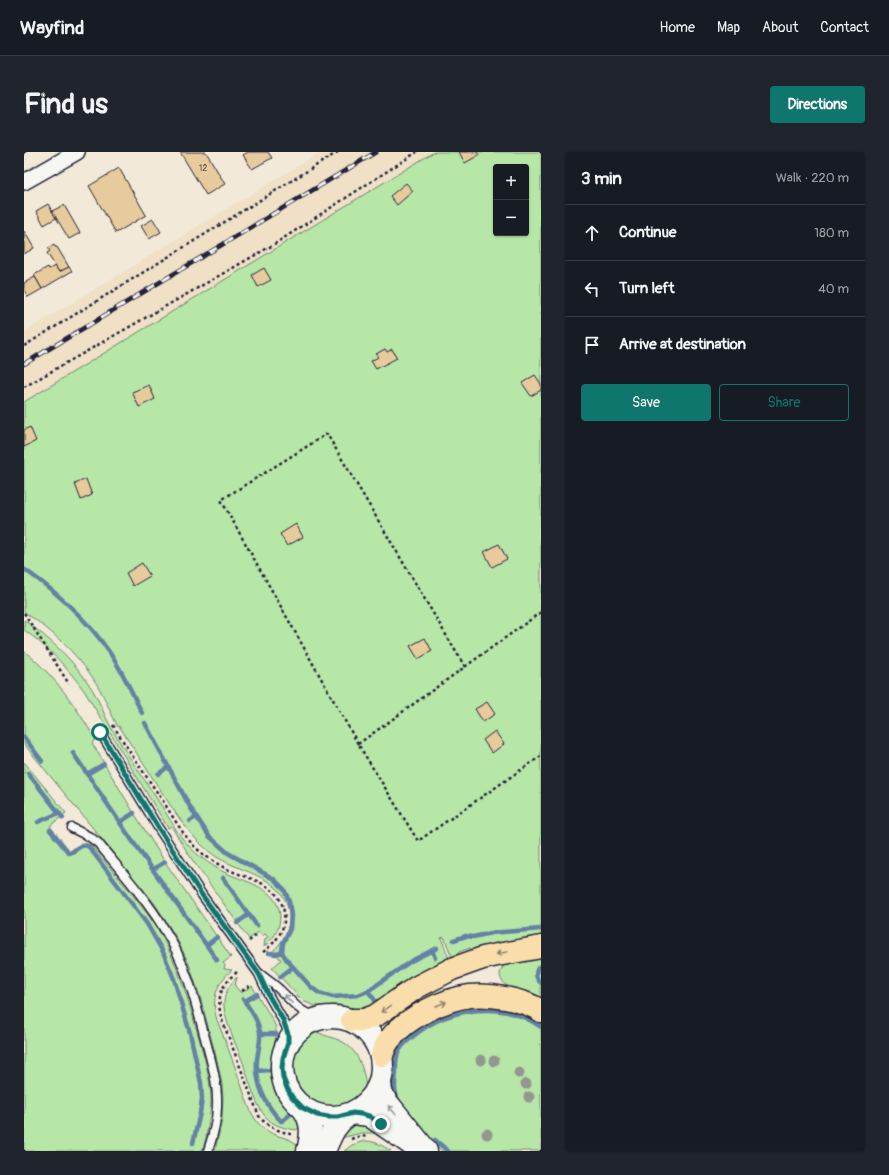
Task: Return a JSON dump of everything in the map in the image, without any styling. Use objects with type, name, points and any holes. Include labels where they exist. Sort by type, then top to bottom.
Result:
[{"type":"highway","points":[[352,1020],[364,1020],[375,1016],[417,987],[452,969],[496,954],[541,947]]},
{"type":"highway","points":[[382,1055],[390,1038],[399,1030],[428,1009],[448,1002],[470,996],[493,997],[514,1000],[534,1006],[541,1011]]},
{"type":"main road","points":[[336,1017],[352,1020],[365,1028],[378,1045],[382,1055],[383,1066],[380,1082],[374,1096],[367,1104],[340,1121],[317,1147],[307,1114],[292,1097],[283,1078],[283,1058],[288,1043],[298,1030],[306,1024],[321,1018],[336,1017]]},
{"type":"main road","points":[[380,1082],[381,1092],[385,1100],[426,1151]]},
{"type":"main road","points":[[303,1108],[317,1115],[328,1117],[338,1117],[351,1114],[369,1116],[422,1151]]},
{"type":"street","points":[[24,182],[59,156],[77,152]]},
{"type":"lane","points":[[100,732],[159,829],[202,895],[259,974],[269,996],[286,1026],[288,1043]]},
{"type":"lane","points":[[72,828],[98,843],[154,914],[170,939],[180,959],[195,1001],[216,1085],[217,1101],[215,1128],[208,1151]]},
{"type":"lane","points":[[259,974],[279,989],[298,1009],[312,1016],[321,1018]]},
{"type":"path","points":[[24,346],[338,152]]},
{"type":"path","points":[[24,387],[273,245],[417,152]]},
{"type":"path","points":[[466,666],[327,434],[221,500],[358,744],[418,840],[541,756]]},
{"type":"path","points":[[358,744],[541,612]]},
{"type":"path","points":[[24,614],[69,684]]},
{"type":"path","points":[[113,725],[181,829],[196,847],[211,860],[266,886],[280,899],[284,916],[283,929],[276,942],[263,952]]},
{"type":"path","points":[[249,941],[258,934]]},
{"type":"path","points":[[237,972],[230,977],[222,989],[220,1010],[257,1112],[264,1122],[271,1128],[317,1147],[338,1148],[346,1141],[357,1137],[373,1136]]},
{"type":"path","points":[[242,991],[252,985]]},
{"type":"shaded area","points":[[321,152],[434,152],[24,402],[24,332]]},
{"type":"green space","points":[[434,152],[541,152],[541,936],[500,943],[472,950],[470,948],[459,952],[457,955],[452,957],[444,937],[441,938],[449,958],[420,973],[368,1008],[357,1009],[339,1005],[315,1006],[303,1001],[272,968],[281,960],[277,955],[269,954],[280,943],[285,936],[287,929],[289,913],[284,898],[278,890],[262,878],[215,856],[198,841],[177,815],[119,726],[118,727],[99,688],[84,666],[56,636],[24,612],[24,402]]},
{"type":"green space","points":[[24,620],[61,651],[78,669],[95,694],[118,739],[177,831],[188,845],[213,866],[230,875],[258,886],[273,898],[278,906],[280,921],[275,934],[264,947],[265,939],[268,937],[265,934],[262,936],[259,932],[249,939],[193,861],[171,826],[168,828],[85,692],[57,658],[24,630]]},
{"type":"green space","points":[[24,651],[46,670],[81,716],[96,740],[92,743],[134,813],[165,862],[231,957],[223,963],[225,965],[224,969],[232,970],[222,981],[216,993],[215,1013],[217,1020],[248,1105],[255,1119],[261,1126],[271,1133],[293,1141],[299,1147],[300,1151],[215,1151],[222,1120],[222,1084],[201,1000],[189,964],[176,937],[155,904],[24,744]]},
{"type":"green space","points":[[24,762],[66,813],[50,826],[70,851],[78,845],[84,843],[87,843],[93,847],[150,917],[170,953],[190,1007],[209,1082],[211,1098],[210,1110],[205,1141],[201,1151],[24,1151]]},
{"type":"green space","points":[[541,957],[541,999],[522,993],[504,984],[501,979],[500,972],[507,963]]},
{"type":"green space","points":[[237,977],[235,986],[241,993],[252,986],[276,1027],[271,1070],[276,1090],[299,1122],[300,1127],[296,1130],[275,1124],[268,1119],[255,1098],[229,1026],[224,1007],[226,994],[229,987]]},
{"type":"green space","points":[[484,1007],[514,1012],[541,1024],[541,1151],[442,1151],[392,1091],[394,1057],[399,1046],[404,1041],[421,1027],[443,1015],[461,1009]]},
{"type":"green space","points":[[314,1030],[349,1046],[354,1051],[363,1070],[366,1091],[348,1104],[331,1108],[314,1104],[301,1094],[293,1079],[291,1063],[298,1046]]},
{"type":"green space","points":[[358,1121],[383,1135],[375,1133],[361,1133],[341,1138],[336,1134]]},
{"type":"green space","points":[[364,1141],[378,1144],[391,1151],[344,1151],[352,1145]]},
{"type":"building","points":[[180,152],[206,152],[225,184],[206,195]]},
{"type":"building","points":[[248,152],[268,152],[272,158],[252,169],[243,155]]},
{"type":"building","points":[[459,152],[477,152],[479,155],[465,163]]},
{"type":"building","points":[[119,168],[146,215],[116,233],[89,186]]},
{"type":"building","points":[[406,183],[413,191],[397,205],[390,196]]},
{"type":"building","points":[[48,204],[56,218],[44,225],[36,211]]},
{"type":"building","points":[[64,205],[80,233],[69,239],[52,211]]},
{"type":"building","points":[[153,219],[161,232],[149,239],[141,226]]},
{"type":"building","points":[[24,231],[34,248],[24,254]]},
{"type":"building","points":[[54,245],[57,247],[69,267],[59,272],[47,253],[50,251],[48,248]]},
{"type":"building","points":[[55,266],[59,272],[69,267],[72,271],[42,289],[34,275],[48,267],[49,269]]},
{"type":"building","points":[[264,268],[271,280],[258,287],[252,275]]},
{"type":"building","points":[[35,277],[42,289],[28,297],[24,290],[24,283]]},
{"type":"building","points":[[385,349],[387,352],[392,349],[397,358],[376,369],[371,361],[378,357],[376,354]]},
{"type":"building","points":[[535,375],[541,384],[541,390],[531,396],[522,383]]},
{"type":"building","points":[[149,385],[155,399],[139,407],[132,392]]},
{"type":"building","points":[[30,427],[36,441],[24,447],[24,430]]},
{"type":"building","points":[[86,479],[92,495],[81,500],[75,484]]},
{"type":"building","points":[[296,524],[303,537],[287,546],[280,534]]},
{"type":"building","points":[[499,544],[507,559],[492,567],[484,552]]},
{"type":"building","points":[[142,563],[150,576],[133,586],[126,573]]},
{"type":"building","points":[[425,638],[432,651],[418,659],[410,646]]},
{"type":"building","points":[[487,702],[495,714],[483,722],[475,709]]},
{"type":"building","points":[[495,731],[504,744],[492,753],[483,740]]},
{"type":"waterway","points":[[24,569],[38,579],[76,612],[99,638],[109,651],[142,713]]},
{"type":"waterway","points":[[145,723],[190,807],[209,836],[228,853],[274,879],[284,889],[289,901],[291,916],[290,929],[283,943],[282,952],[286,959],[311,987],[319,993],[333,997],[358,995],[368,991],[411,961],[437,948]]},
{"type":"waterway","points":[[24,737],[42,761]]},
{"type":"waterway","points":[[73,753],[131,839],[217,960]]},
{"type":"waterway","points":[[87,774],[104,764]]},
{"type":"waterway","points":[[158,774],[168,767]]},
{"type":"waterway","points":[[28,773],[63,818]]},
{"type":"waterway","points":[[38,822],[59,813]]},
{"type":"waterway","points":[[120,822],[134,813]]},
{"type":"waterway","points":[[190,821],[196,817]]},
{"type":"waterway","points":[[50,830],[69,853],[81,846],[89,847],[147,924],[163,952],[174,979],[190,1033],[201,1083],[202,1099],[193,1143]]},
{"type":"waterway","points":[[153,869],[165,862]]},
{"type":"waterway","points":[[223,878],[257,926]]},
{"type":"waterway","points":[[237,923],[248,915]]},
{"type":"waterway","points":[[454,940],[466,936],[473,937],[491,933],[541,929]]},
{"type":"waterway","points":[[207,945],[217,937]]},
{"type":"waterway","points":[[432,950],[435,958]]},
{"type":"waterway","points":[[269,953],[277,954],[282,952]]},
{"type":"waterway","points":[[541,965],[537,969],[536,974],[541,983]]},
{"type":"waterway","points":[[280,977],[293,967]]},
{"type":"waterway","points":[[368,991],[377,1003]]},
{"type":"waterway","points":[[245,1001],[257,994]]},
{"type":"waterway","points":[[243,999],[256,1019],[260,1032],[257,1069],[259,1085],[262,1093],[270,1108],[281,1121],[292,1113]]},
{"type":"waterway","points":[[399,1102],[395,1087],[396,1062],[400,1048],[416,1034],[430,1025],[461,1013],[477,1010],[494,1010],[511,1013],[526,1018],[541,1027]]},
{"type":"waterway","points":[[260,1034],[276,1034]]},
{"type":"waterway","points":[[257,1071],[271,1070]]},
{"type":"waterway","points":[[435,1140],[448,1151]]},
{"type":"railway","points":[[24,364],[376,152]]},
{"type":"route","points":[[100,732],[159,829],[202,895],[259,974],[269,996],[286,1026],[288,1043],[283,1058],[282,1068],[283,1078],[292,1097],[303,1108],[317,1115],[338,1117],[353,1113],[361,1114],[369,1116],[381,1124]]}]
